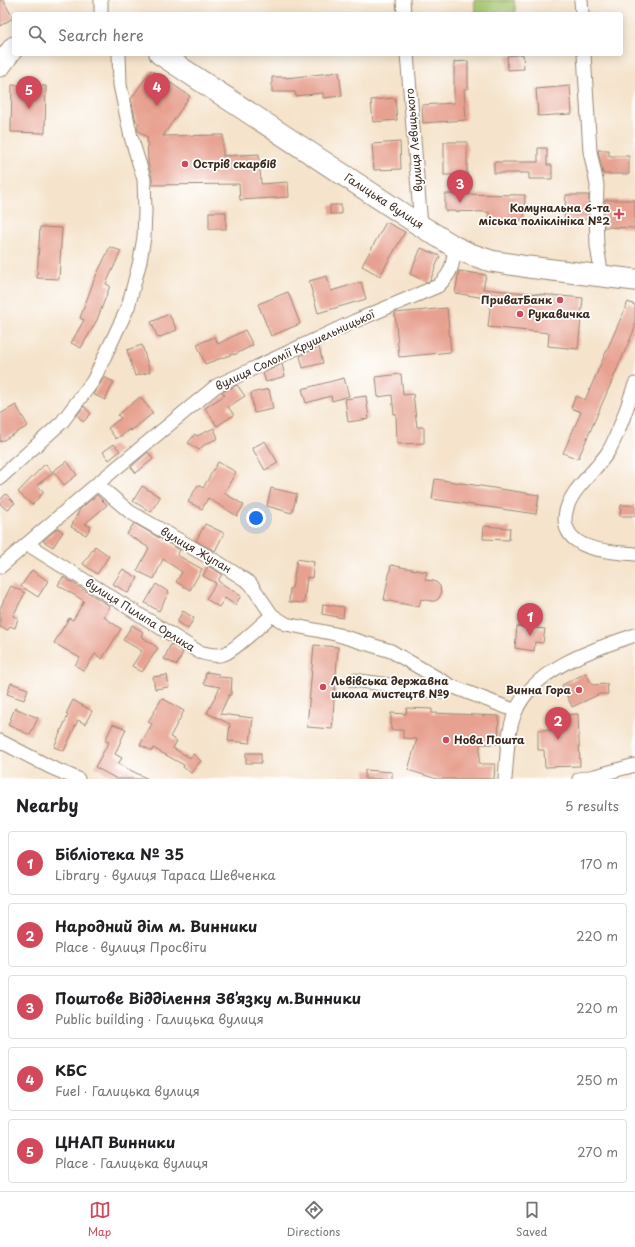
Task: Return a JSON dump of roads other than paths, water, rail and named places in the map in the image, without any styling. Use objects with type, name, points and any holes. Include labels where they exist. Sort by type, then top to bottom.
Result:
[{"type":"main road","points":[[0,66],[12,50]]},
{"type":"main road","name":"Галицька вулиця","points":[[163,56],[455,247],[491,261],[602,277],[635,280]]},
{"type":"street","points":[[100,0],[101,12]]},
{"type":"street","points":[[403,0],[404,12]]},
{"type":"street","points":[[581,0],[582,12]]},
{"type":"street","points":[[0,478],[62,422],[93,381],[128,307],[140,261],[144,237],[144,180],[130,137],[120,85],[119,56]]},
{"type":"street","name":"вулиця Левицького","points":[[407,56],[421,226]]},
{"type":"street","points":[[584,56],[590,151],[597,185],[596,215],[602,277]]},
{"type":"street","name":"вулиця Соломії Крушельницької","points":[[0,567],[97,484],[216,386],[355,321],[438,286],[445,280],[451,271],[455,247]]},
{"type":"street","points":[[635,384],[609,450],[600,464],[575,492],[569,502],[565,524],[569,534],[578,542],[594,548],[612,552],[635,554]]},
{"type":"street","name":"вулиця Жупан","points":[[97,484],[130,512],[219,563],[250,583],[272,615],[286,624],[335,634],[391,651],[451,686]]},
{"type":"street","name":"вулиця Пилипа Орлика","points":[[27,544],[199,652],[213,655],[224,654],[234,648],[272,615]]},
{"type":"street","points":[[505,779],[509,739],[516,711],[527,693],[540,680],[560,665],[591,650],[635,635]]},
{"type":"street","points":[[353,680],[440,692],[451,686],[516,711]]},
{"type":"street","points":[[0,741],[50,767],[78,779]]},
{"type":"street","points":[[579,779],[635,765]]},
{"type":"place","name":"КБС","points":[[157,106]]},
{"type":"place","name":"ЦНАП Винники","points":[[29,109]]},
{"type":"place","name":"Острів скарбів","points":[[185,164]]},
{"type":"place","name":"Поштове Відділення Зв’язку м.Винники","points":[[460,203]]},
{"type":"place","name":"Комунальна 6-та міська поліклініка №2","points":[[619,214]]},
{"type":"place","name":"ПриватБанк","points":[[560,300]]},
{"type":"place","name":"Рукавичка","points":[[520,314]]},
{"type":"place","name":"Бібліотека № 35","points":[[530,636]]},
{"type":"place","name":"Львівська державна школа мистецтв №9","points":[[323,687]]},
{"type":"place","name":"Винна Гора","points":[[579,690]]},
{"type":"place","name":"Нова Пошта","points":[[446,740]]},
{"type":"place","name":"Народний дім м. Винники","points":[[558,740]]}]
